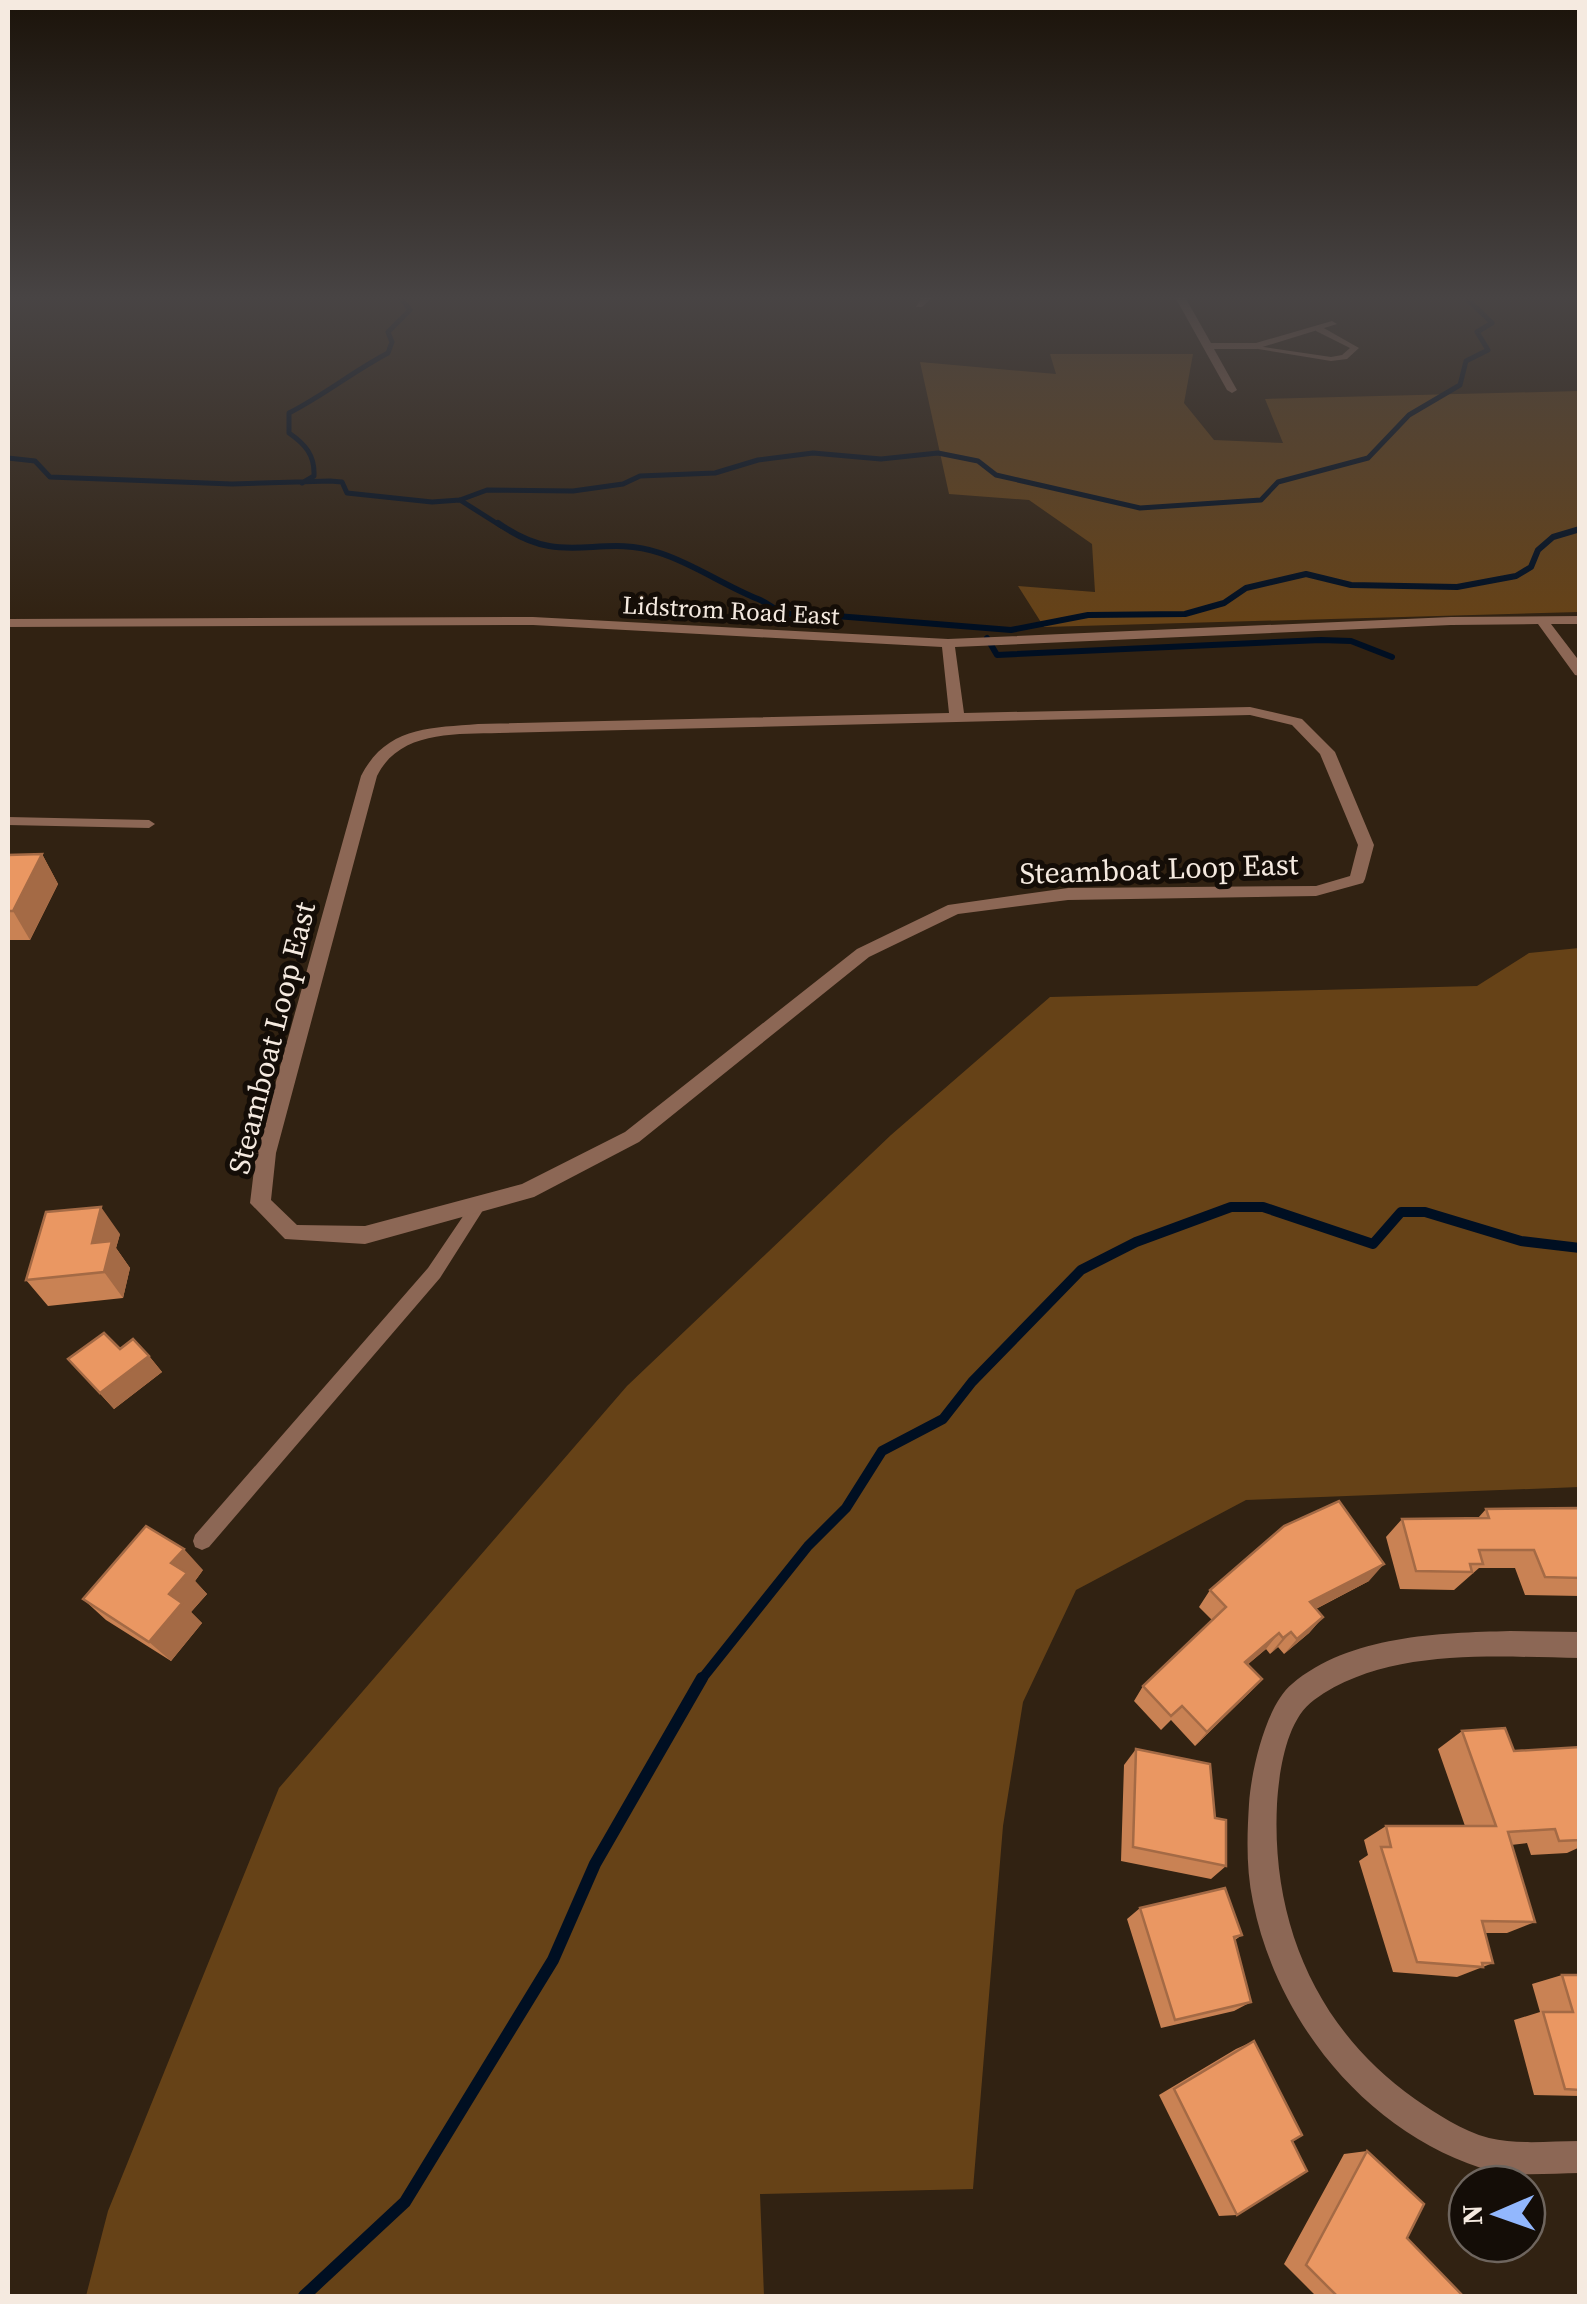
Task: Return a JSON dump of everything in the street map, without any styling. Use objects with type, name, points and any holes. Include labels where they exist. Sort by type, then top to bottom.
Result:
[{"type":"street","points":[[1542,620],[1580,672]]},
{"type":"street","name":"Lidstrom Road East","points":[[8,623],[533,621],[948,643],[1451,621],[1580,620]]},
{"type":"street","points":[[948,643],[957,720]]},
{"type":"street","name":"Steamboat Loop East","points":[[1250,711],[1298,722],[1327,752],[1366,845],[1358,879],[1316,892],[1068,894],[954,909],[863,953],[632,1137],[528,1191],[478,1208],[365,1235],[292,1233],[260,1204],[266,1153],[368,776],[384,750],[410,739],[449,732],[534,726],[1250,711]]},
{"type":"street","points":[[1580,1645],[1498,1644],[1358,1660],[1298,1695],[1269,1757],[1259,1821],[1265,1893],[1298,1993],[1339,2052],[1398,2108],[1484,2153],[1580,2157]]},
{"type":"lane","points":[[8,821],[150,824]]},
{"type":"lane","points":[[202,1541],[434,1273],[478,1208]]},
{"type":"shaded area","points":[[929,405],[1185,405],[1214,440],[1283,443],[1267,405],[1579,405],[1579,612],[1044,627],[1018,586],[1095,592],[1092,544],[1029,500],[949,494]]},
{"type":"shaded area","points":[[1579,948],[1579,1487],[1246,1500],[1076,1590],[1023,1702],[1003,1826],[973,2189],[760,2194],[764,2296],[86,2296],[108,2211],[279,1788],[627,1386],[891,1135],[1050,997],[1477,986],[1529,953]]},
{"type":"building","points":[[42,854],[13,911],[8,911],[8,855]]},
{"type":"building","points":[[101,1207],[92,1243],[112,1241],[104,1272],[26,1280],[46,1212]]},
{"type":"building","points":[[104,1333],[120,1349],[133,1339],[149,1356],[100,1393],[68,1359]]},
{"type":"building","points":[[1339,1501],[1384,1564],[1310,1602],[1323,1617],[1297,1639],[1291,1632],[1283,1638],[1279,1633],[1245,1662],[1262,1679],[1207,1732],[1182,1706],[1171,1716],[1143,1686],[1226,1607],[1210,1590],[1284,1526]]},
{"type":"building","points":[[1580,1508],[1580,1578],[1545,1577],[1534,1550],[1479,1550],[1483,1564],[1470,1564],[1472,1572],[1416,1571],[1402,1519],[1489,1518],[1486,1509]]},
{"type":"building","points":[[146,1526],[184,1549],[171,1563],[187,1573],[169,1594],[182,1603],[149,1642],[83,1599]]},
{"type":"building","points":[[1505,1728],[1514,1751],[1580,1747],[1580,1840],[1559,1841],[1555,1829],[1508,1832],[1535,1922],[1482,1921],[1493,1963],[1482,1963],[1483,1967],[1417,1962],[1381,1847],[1391,1847],[1386,1826],[1496,1826],[1462,1731]]},
{"type":"building","points":[[1136,1749],[1210,1764],[1215,1818],[1226,1820],[1226,1866],[1133,1847]]},
{"type":"building","points":[[1225,1888],[1242,1935],[1234,1937],[1251,2002],[1175,2020],[1140,1908]]},
{"type":"building","points":[[1562,1975],[1580,1975],[1580,2090],[1565,2089],[1543,2012],[1573,2012]]},
{"type":"building","points":[[1254,2041],[1302,2135],[1292,2141],[1307,2171],[1237,2215],[1174,2089]]},
{"type":"building","points":[[1367,2151],[1424,2204],[1407,2238],[1463,2296],[1337,2296],[1306,2265]]},
{"type":"waterway","points":[[304,405],[289,413],[289,433],[304,446],[313,462],[314,476],[304,482]]},
{"type":"waterway","points":[[460,500],[487,490],[573,491],[623,484],[640,476],[715,473],[758,460],[813,453],[881,459],[938,453],[978,461],[996,475],[1140,508],[1261,500],[1278,482],[1368,458],[1409,415],[1427,405]]},
{"type":"waterway","points":[[8,458],[35,461],[50,477],[232,484],[304,482]]},
{"type":"waterway","points":[[304,482],[342,482],[347,493],[432,502],[460,500]]},
{"type":"waterway","points":[[460,500],[501,526]]},
{"type":"waterway","points":[[498,523],[542,545],[617,546],[660,553],[792,614]]},
{"type":"waterway","points":[[824,615],[1011,630],[1088,615],[1185,614],[1224,603],[1246,588],[1306,574],[1351,585],[1457,587],[1516,576],[1531,567],[1538,550],[1553,537],[1580,529]]},
{"type":"waterway","points":[[987,638],[997,655],[1321,640],[1351,641],[1392,657]]},
{"type":"waterway","points":[[701,1680],[808,1546],[846,1508],[882,1451],[943,1419],[972,1382],[1081,1270],[1136,1242],[1231,1207],[1263,1207],[1373,1244],[1401,1212],[1425,1212],[1521,1241],[1580,1248]]},
{"type":"waterway","points":[[304,2296],[405,2202],[553,1960],[595,1864],[702,1678]]}]
